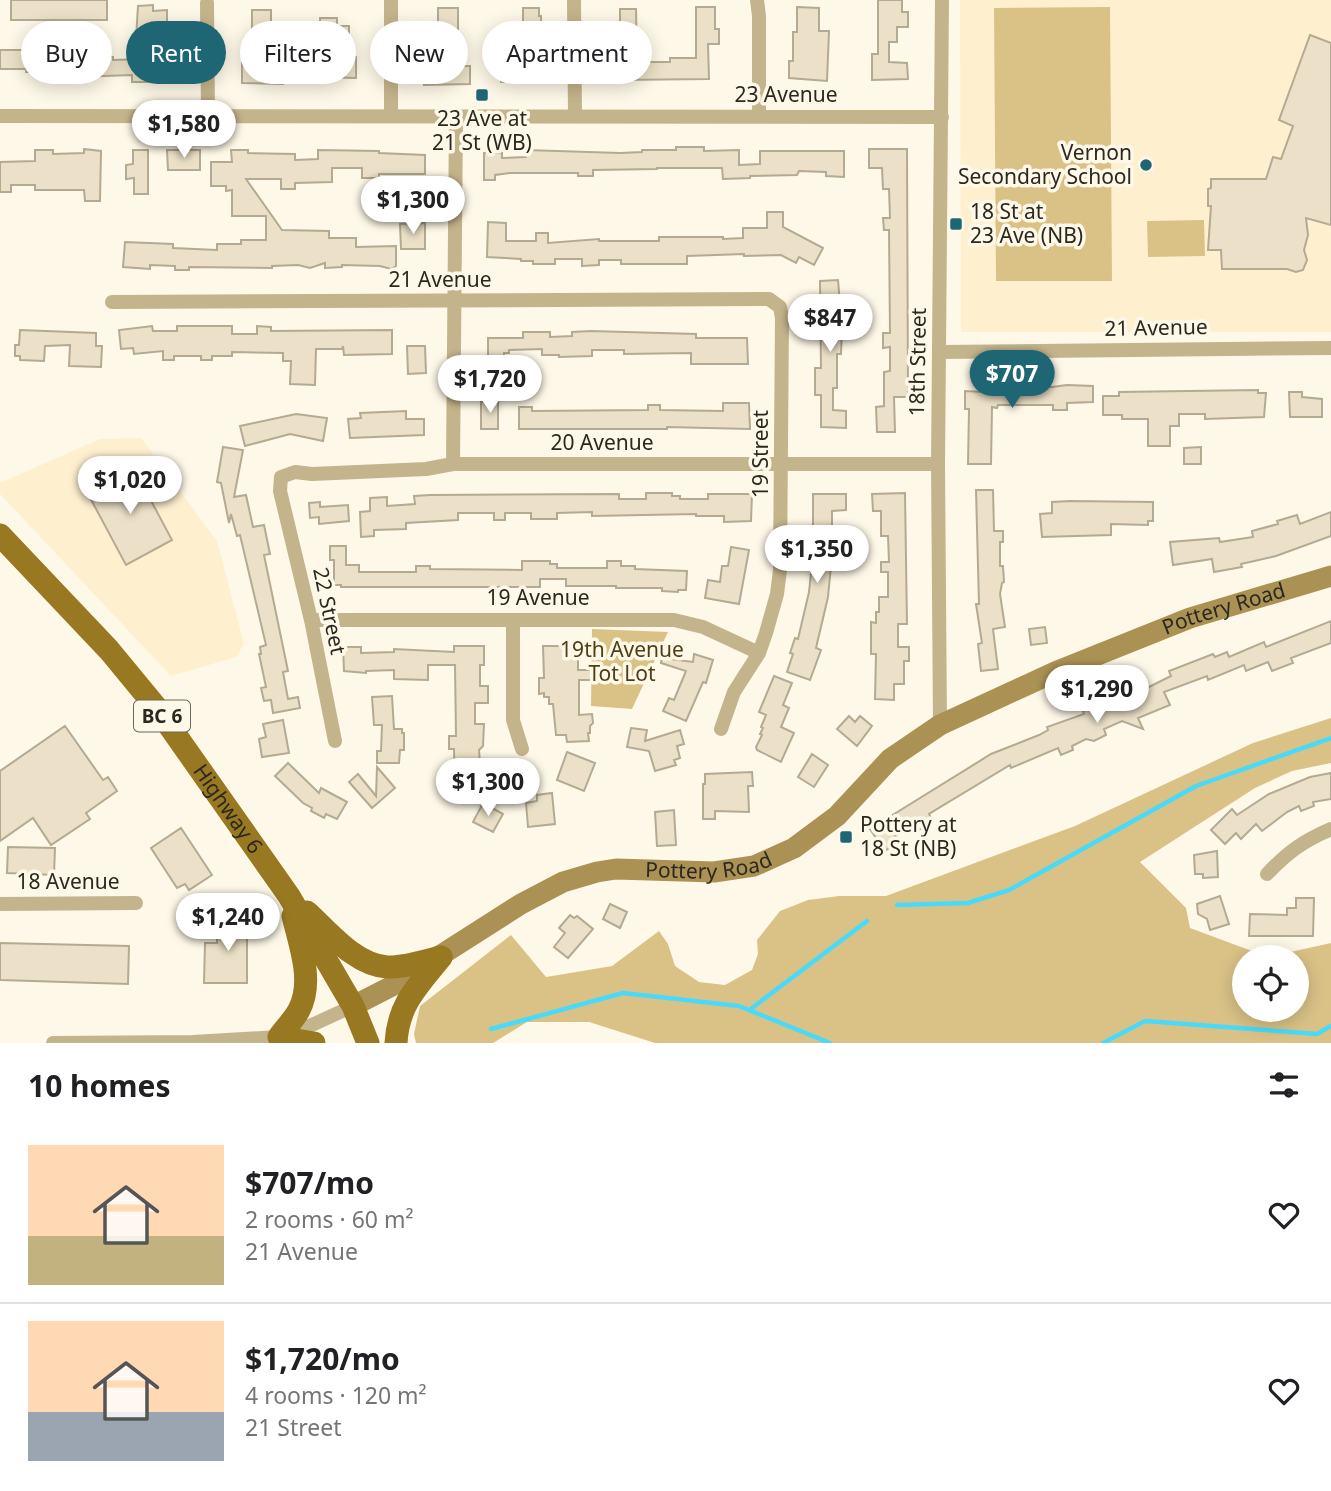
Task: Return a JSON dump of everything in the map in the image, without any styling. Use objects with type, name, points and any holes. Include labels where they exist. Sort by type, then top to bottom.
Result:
[{"type":"main road","name":"Highway 6","points":[[0,536],[8,549],[109,650],[156,707],[289,896],[353,1006],[369,1043]]},
{"type":"main road","points":[[289,896],[356,957],[371,964],[394,967],[441,957]]},
{"type":"main road","points":[[289,896],[306,986],[298,1013],[279,1037],[314,1043]]},
{"type":"main road","points":[[396,1043],[397,1025],[402,1009],[441,957]]},
{"type":"street","points":[[391,0],[391,116]]},
{"type":"street","points":[[574,0],[575,116]]},
{"type":"street","points":[[757,0],[759,116]]},
{"type":"street","name":"18th Street","points":[[940,724],[938,464],[942,0]]},
{"type":"street","points":[[207,3],[208,116]]},
{"type":"street","name":"23 Avenue","points":[[0,116],[942,117]]},
{"type":"street","points":[[453,464],[456,116]]},
{"type":"street","name":"21 Avenue","points":[[112,302],[769,299]]},
{"type":"street","name":"19 Street","points":[[721,729],[734,692],[759,653],[771,619],[780,570],[782,318],[780,307],[769,299]]},
{"type":"street","name":"21 Avenue","points":[[940,352],[1331,348]]},
{"type":"street","name":"20 Avenue","points":[[280,492],[281,477],[295,472],[312,474],[426,469],[453,464],[938,464]]},
{"type":"street","name":"22 Street","points":[[280,492],[311,620],[335,741]]},
{"type":"street","name":"Pottery Road","points":[[53,1043],[194,1042],[279,1037],[353,1006],[441,957],[521,904],[563,882],[617,869],[714,872],[754,866],[794,848],[837,816],[890,759],[940,724],[1055,672],[1190,618],[1331,576]]},
{"type":"street","name":"19 Avenue","points":[[311,620],[674,620],[703,627],[759,653]]},
{"type":"street","points":[[513,620],[513,720],[522,748]]},
{"type":"street","points":[[1267,874],[1285,855],[1305,840],[1331,829]]},
{"type":"street","name":"18 Avenue","points":[[0,904],[136,903]]},
{"type":"shaded area","name":"Vernon Secondary School","points":[[960,0],[1331,0],[1331,332],[961,332]]},
{"type":"shaded area","points":[[141,438],[217,541],[244,644],[236,657],[171,676],[0,494],[0,483],[100,439]]},
{"type":"green space","points":[[1110,7],[1112,281],[996,281],[994,8]]},
{"type":"green space","points":[[1204,220],[1205,256],[1148,257],[1147,221]]},
{"type":"green space","name":"19th Avenue Tot Lot","points":[[592,629],[668,632],[632,709],[591,706]]},
{"type":"green space","points":[[1331,718],[1331,763],[1292,771],[1255,788],[1140,862],[1186,908],[1190,928],[1236,945],[1232,945],[1232,1022],[1309,1022],[1309,948],[1331,943],[1331,1043],[655,1043],[589,1022],[527,1022],[493,1043],[416,1043],[414,1034],[420,1006],[511,935],[546,977],[612,966],[659,931],[668,944],[675,966],[699,982],[725,985],[752,970],[758,954],[757,940],[780,911],[808,900],[839,896],[886,896],[1075,826],[1253,743]]},
{"type":"building","points":[[11,0],[107,0],[107,20],[11,20]]},
{"type":"building","points":[[878,0],[902,0],[902,12],[908,12],[908,27],[897,27],[897,42],[889,42],[889,62],[907,63],[908,79],[872,80],[872,54],[878,54]]},
{"type":"building","points":[[153,5],[153,11],[167,10],[167,21],[137,21],[138,6]]},
{"type":"building","points":[[696,7],[715,7],[715,29],[719,29],[719,44],[708,44],[709,79],[652,80],[652,62],[670,62],[670,58],[696,58]]},
{"type":"building","points":[[797,7],[819,8],[819,31],[829,31],[827,81],[789,78],[789,61],[793,61],[793,32],[797,32]]},
{"type":"building","points":[[438,8],[458,8],[458,21],[438,21]]},
{"type":"building","points":[[523,8],[539,8],[541,21],[523,21]]},
{"type":"building","points":[[620,9],[636,9],[636,21],[620,21]]},
{"type":"building","points":[[252,10],[271,10],[271,21],[252,21]]},
{"type":"building","points":[[320,18],[337,18],[337,21],[320,21]]},
{"type":"building","points":[[1310,35],[1331,43],[1331,225],[1306,218],[1308,235],[1304,250],[1307,260],[1303,270],[1222,269],[1221,250],[1208,250],[1211,206],[1208,206],[1208,189],[1211,188],[1211,179],[1266,179],[1273,157],[1281,159],[1293,126],[1279,120]]},
{"type":"building","points":[[0,50],[21,50],[21,69],[0,69]]},
{"type":"building","points":[[112,57],[113,60],[126,60],[126,75],[112,76]]},
{"type":"building","points":[[470,66],[470,84],[424,85],[468,84]]},
{"type":"building","points":[[676,147],[704,147],[704,151],[739,150],[739,165],[760,164],[760,151],[844,151],[844,177],[826,176],[826,172],[799,171],[797,175],[723,179],[722,168],[657,168],[593,170],[593,176],[578,176],[578,173],[510,173],[495,175],[495,180],[484,180],[484,153],[502,153],[502,158],[526,157],[526,150],[620,153],[676,150]]},
{"type":"building","points":[[84,149],[101,151],[100,201],[85,201],[84,190],[35,190],[35,185],[11,185],[11,192],[0,192],[0,162],[35,161],[35,150],[53,150],[53,154],[84,153]]},
{"type":"building","points":[[869,149],[907,149],[908,397],[894,397],[895,432],[877,432],[876,407],[884,406],[884,372],[890,371],[890,347],[883,348],[883,333],[890,333],[889,230],[884,230],[883,218],[890,218],[889,189],[883,189],[882,168],[869,168]]},
{"type":"building","points":[[133,150],[148,150],[148,194],[134,194],[134,178],[126,179],[126,165],[133,164]]},
{"type":"building","points":[[167,150],[200,150],[200,170],[168,170]]},
{"type":"building","points":[[231,150],[295,154],[295,160],[318,159],[318,150],[425,155],[425,174],[379,174],[379,178],[362,178],[362,168],[332,168],[332,182],[295,183],[295,189],[281,189],[281,179],[246,179],[282,230],[329,231],[329,238],[356,238],[356,247],[396,246],[396,266],[391,269],[342,265],[325,268],[325,263],[310,268],[298,265],[272,268],[189,267],[189,270],[175,270],[175,266],[150,265],[150,269],[123,267],[125,242],[173,244],[173,248],[217,250],[217,244],[266,240],[266,216],[232,216],[232,190],[226,191],[226,186],[211,186],[211,162],[232,162]]},
{"type":"building","points":[[767,212],[783,212],[783,227],[823,248],[814,265],[799,257],[796,263],[781,255],[744,254],[687,256],[687,264],[621,264],[621,260],[599,260],[599,265],[582,266],[582,259],[555,259],[555,264],[533,264],[533,261],[521,259],[487,257],[488,222],[506,223],[506,241],[536,241],[536,233],[548,233],[548,243],[599,239],[659,241],[659,237],[723,239],[743,238],[743,228],[767,228]]},
{"type":"building","points":[[425,223],[425,249],[401,249],[400,224]]},
{"type":"building","points":[[838,280],[841,354],[837,354],[837,388],[833,388],[833,410],[846,411],[846,428],[821,427],[821,395],[815,395],[815,368],[821,368],[820,281]]},
{"type":"building","points":[[152,326],[153,331],[177,331],[177,326],[232,326],[232,334],[257,334],[257,326],[271,327],[271,331],[392,330],[392,354],[344,355],[343,346],[342,349],[316,349],[315,385],[290,384],[291,361],[283,361],[283,353],[232,352],[232,356],[212,356],[212,360],[201,360],[201,356],[174,356],[174,360],[163,360],[163,351],[134,354],[133,348],[121,349],[119,330]]},
{"type":"building","points":[[20,330],[96,333],[96,346],[102,346],[101,367],[69,366],[70,345],[45,346],[44,361],[20,360],[20,356],[15,356],[15,345],[19,345]]},
{"type":"building","points":[[523,332],[550,332],[550,337],[572,336],[572,332],[696,334],[696,338],[747,338],[748,364],[691,364],[691,353],[624,354],[624,350],[592,350],[592,356],[559,357],[542,355],[542,349],[509,350],[509,353],[504,353],[504,365],[488,365],[488,338],[523,338]]},
{"type":"building","points":[[407,346],[425,346],[426,373],[408,374]]},
{"type":"building","points":[[1093,386],[1093,402],[1067,403],[1067,410],[1053,410],[1053,405],[992,407],[991,464],[968,464],[969,409],[965,409],[965,391],[982,392],[983,387]]},
{"type":"building","points":[[1258,390],[1258,393],[1266,393],[1264,417],[1205,419],[1205,414],[1179,414],[1179,426],[1170,426],[1170,446],[1148,446],[1148,419],[1122,419],[1122,415],[1103,415],[1103,396],[1119,396],[1119,392]]},
{"type":"building","points":[[1289,392],[1302,392],[1302,397],[1322,399],[1322,417],[1290,417]]},
{"type":"building","points":[[498,401],[498,429],[481,429],[481,402]]},
{"type":"building","points":[[723,403],[749,403],[750,429],[519,429],[519,407],[532,407],[532,411],[648,410],[648,405],[660,405],[660,410],[723,411]]},
{"type":"building","points":[[406,411],[406,419],[424,419],[424,435],[350,438],[348,419],[361,418],[360,413]]},
{"type":"building","points":[[296,414],[327,418],[323,441],[290,434],[245,446],[240,426]]},
{"type":"building","points":[[223,447],[243,450],[234,497],[246,495],[253,527],[264,525],[270,554],[264,555],[288,671],[283,672],[288,699],[298,697],[300,708],[273,713],[271,700],[264,701],[261,688],[266,687],[259,654],[260,647],[266,645],[240,535],[237,536],[231,514],[229,523],[221,483],[217,482]]},
{"type":"building","points":[[1201,447],[1201,464],[1184,464],[1184,448]]},
{"type":"building","points":[[133,467],[172,540],[126,565],[87,492]]},
{"type":"building","points":[[976,490],[993,490],[994,531],[1003,531],[1000,566],[1003,566],[1004,582],[1000,594],[1005,627],[993,629],[998,669],[981,671],[978,644],[982,643],[976,604],[979,604]]},
{"type":"building","points":[[646,493],[672,493],[672,496],[680,496],[680,499],[708,499],[708,494],[752,494],[751,521],[724,522],[724,516],[696,514],[592,516],[592,512],[557,513],[557,519],[531,519],[531,513],[505,513],[505,520],[494,520],[494,513],[458,513],[458,520],[406,523],[406,529],[374,530],[374,536],[361,537],[360,512],[370,511],[370,498],[387,497],[387,506],[415,504],[414,496],[430,495],[619,494],[619,499],[646,499]]},
{"type":"building","points":[[905,493],[907,624],[898,624],[898,647],[909,647],[909,661],[904,661],[904,684],[894,684],[894,700],[875,699],[876,654],[871,654],[871,622],[876,623],[879,597],[888,597],[888,572],[881,572],[881,562],[889,562],[888,536],[881,536],[881,511],[873,511],[872,494]]},
{"type":"building","points":[[813,494],[846,494],[846,510],[832,511],[828,597],[816,648],[821,650],[810,680],[787,672],[793,654],[790,653],[795,638],[798,639],[809,592],[813,554]]},
{"type":"building","points":[[320,502],[320,507],[348,505],[349,521],[319,524],[319,517],[310,518],[309,503]]},
{"type":"building","points":[[1052,502],[1153,502],[1153,521],[1148,521],[1148,525],[1111,524],[1111,535],[1042,537],[1040,514],[1052,513]]},
{"type":"building","points":[[1331,512],[1331,536],[1276,556],[1241,564],[1242,567],[1214,572],[1212,559],[1173,565],[1170,542],[1219,538],[1220,542],[1253,537],[1252,531],[1278,524],[1277,521],[1297,515],[1300,524]]},
{"type":"building","points":[[330,546],[346,546],[346,565],[359,565],[359,572],[416,572],[416,566],[430,566],[430,569],[522,570],[522,561],[550,561],[550,564],[557,564],[557,568],[607,568],[607,561],[621,561],[621,566],[635,566],[635,569],[687,571],[686,590],[678,592],[662,591],[662,588],[566,586],[566,579],[540,579],[540,587],[341,587],[334,585],[334,560],[330,560]]},
{"type":"building","points":[[731,547],[749,550],[739,604],[705,598],[708,580],[720,582],[722,566],[728,566]]},
{"type":"building","points":[[1331,621],[1331,643],[1291,658],[1293,663],[1272,671],[1268,662],[1246,671],[1244,665],[1208,680],[1207,676],[1164,692],[1170,705],[1138,718],[1143,729],[1122,721],[1104,729],[1106,735],[1094,741],[1086,739],[1072,746],[1073,750],[1061,755],[1058,748],[1011,768],[1010,765],[929,814],[933,822],[917,831],[913,824],[895,836],[898,841],[885,851],[870,829],[991,754],[1039,735],[1048,730],[1047,727],[1084,714],[1083,711],[1094,707],[1095,710],[1125,694],[1130,695],[1147,688],[1171,676],[1169,671],[1213,654],[1215,657],[1227,652],[1229,657],[1264,642],[1266,647]]},
{"type":"building","points":[[1045,627],[1047,643],[1031,645],[1029,629]]},
{"type":"building","points":[[454,646],[484,646],[480,686],[488,686],[488,703],[475,703],[475,724],[484,724],[483,746],[479,750],[481,777],[476,782],[476,788],[455,789],[454,749],[449,749],[449,736],[456,736],[455,665],[428,665],[428,680],[394,679],[394,670],[366,673],[344,671],[343,647],[361,647],[361,653],[394,652],[394,649],[454,652]]},
{"type":"building","points":[[543,646],[578,646],[578,670],[603,670],[603,680],[579,680],[579,715],[592,714],[589,741],[567,742],[566,735],[556,735],[553,704],[549,704],[549,697],[544,697],[544,693],[539,694],[539,678],[544,678]]},
{"type":"building","points":[[694,654],[713,660],[706,683],[703,682],[686,721],[663,711],[669,698],[674,700],[686,671],[661,663],[662,658],[693,662]]},
{"type":"building","points":[[774,676],[792,683],[783,705],[789,708],[781,727],[794,733],[781,762],[756,747],[762,735],[761,727],[766,715],[759,712]]},
{"type":"building","points":[[392,696],[394,729],[402,729],[404,733],[404,750],[400,750],[399,763],[377,763],[377,751],[381,751],[382,725],[374,725],[372,697]]},
{"type":"building","points":[[849,716],[855,722],[860,716],[872,726],[857,746],[837,729]]},
{"type":"building","points":[[283,720],[289,753],[262,757],[259,739],[266,737],[263,724]]},
{"type":"building","points":[[65,726],[103,780],[108,777],[117,791],[86,813],[90,819],[51,845],[33,818],[0,841],[0,771]]},
{"type":"building","points":[[631,728],[647,730],[645,741],[680,730],[684,744],[677,746],[680,758],[674,760],[676,765],[655,771],[649,751],[627,747]]},
{"type":"building","points":[[567,752],[595,763],[584,791],[557,780]]},
{"type":"building","points":[[812,754],[828,765],[814,787],[798,777]]},
{"type":"building","points":[[288,763],[319,793],[321,788],[347,802],[337,819],[326,814],[324,818],[311,811],[312,808],[303,803],[275,776]]},
{"type":"building","points":[[377,767],[395,788],[372,808],[349,782],[358,774],[376,796]]},
{"type":"building","points":[[752,772],[753,786],[748,786],[749,812],[715,811],[715,819],[703,819],[705,774]]},
{"type":"building","points":[[1331,773],[1331,799],[1313,802],[1314,806],[1301,811],[1299,806],[1262,831],[1256,824],[1241,839],[1236,833],[1225,844],[1211,830],[1232,809],[1237,815],[1269,794],[1310,777]]},
{"type":"building","points":[[552,793],[555,824],[528,827],[526,803],[537,801],[537,795]]},
{"type":"building","points":[[483,803],[503,814],[493,832],[473,822]]},
{"type":"building","points":[[674,810],[676,845],[657,846],[655,812]]},
{"type":"building","points":[[181,828],[212,875],[189,890],[185,884],[177,888],[151,848]]},
{"type":"building","points":[[8,847],[55,848],[54,875],[7,873]]},
{"type":"building","points":[[1217,851],[1218,877],[1203,878],[1203,874],[1195,874],[1194,855]]},
{"type":"building","points":[[1220,896],[1229,924],[1210,930],[1207,919],[1198,914],[1197,904]]},
{"type":"building","points":[[1296,898],[1314,898],[1313,936],[1249,936],[1250,914],[1287,915],[1287,908],[1296,908]]},
{"type":"building","points":[[610,904],[627,912],[620,928],[603,919]]},
{"type":"building","points":[[570,915],[574,918],[577,916],[593,929],[568,958],[554,947],[565,933],[559,928]]},
{"type":"building","points":[[217,917],[247,917],[247,983],[204,983],[205,943],[217,943]]},
{"type":"building","points":[[0,943],[129,946],[128,984],[0,980]]},
{"type":"waterway","points":[[897,905],[968,903],[1009,890],[1196,786],[1331,738]]},
{"type":"waterway","points":[[752,1008],[867,921]]},
{"type":"waterway","points":[[491,1029],[623,993],[739,1006],[830,1043]]},
{"type":"waterway","points":[[1103,1043],[1145,1021],[1317,1034],[1331,1026]]},
{"type":"place","name":"23 Ave at 21 St (WB)","points":[[482,95]]},
{"type":"place","name":"Vernon Secondary School","points":[[1146,165]]},
{"type":"place","name":"18 St at 23 Ave (NB)","points":[[956,224]]},
{"type":"place","name":"Pottery at 18 St (NB)","points":[[846,837]]}]
